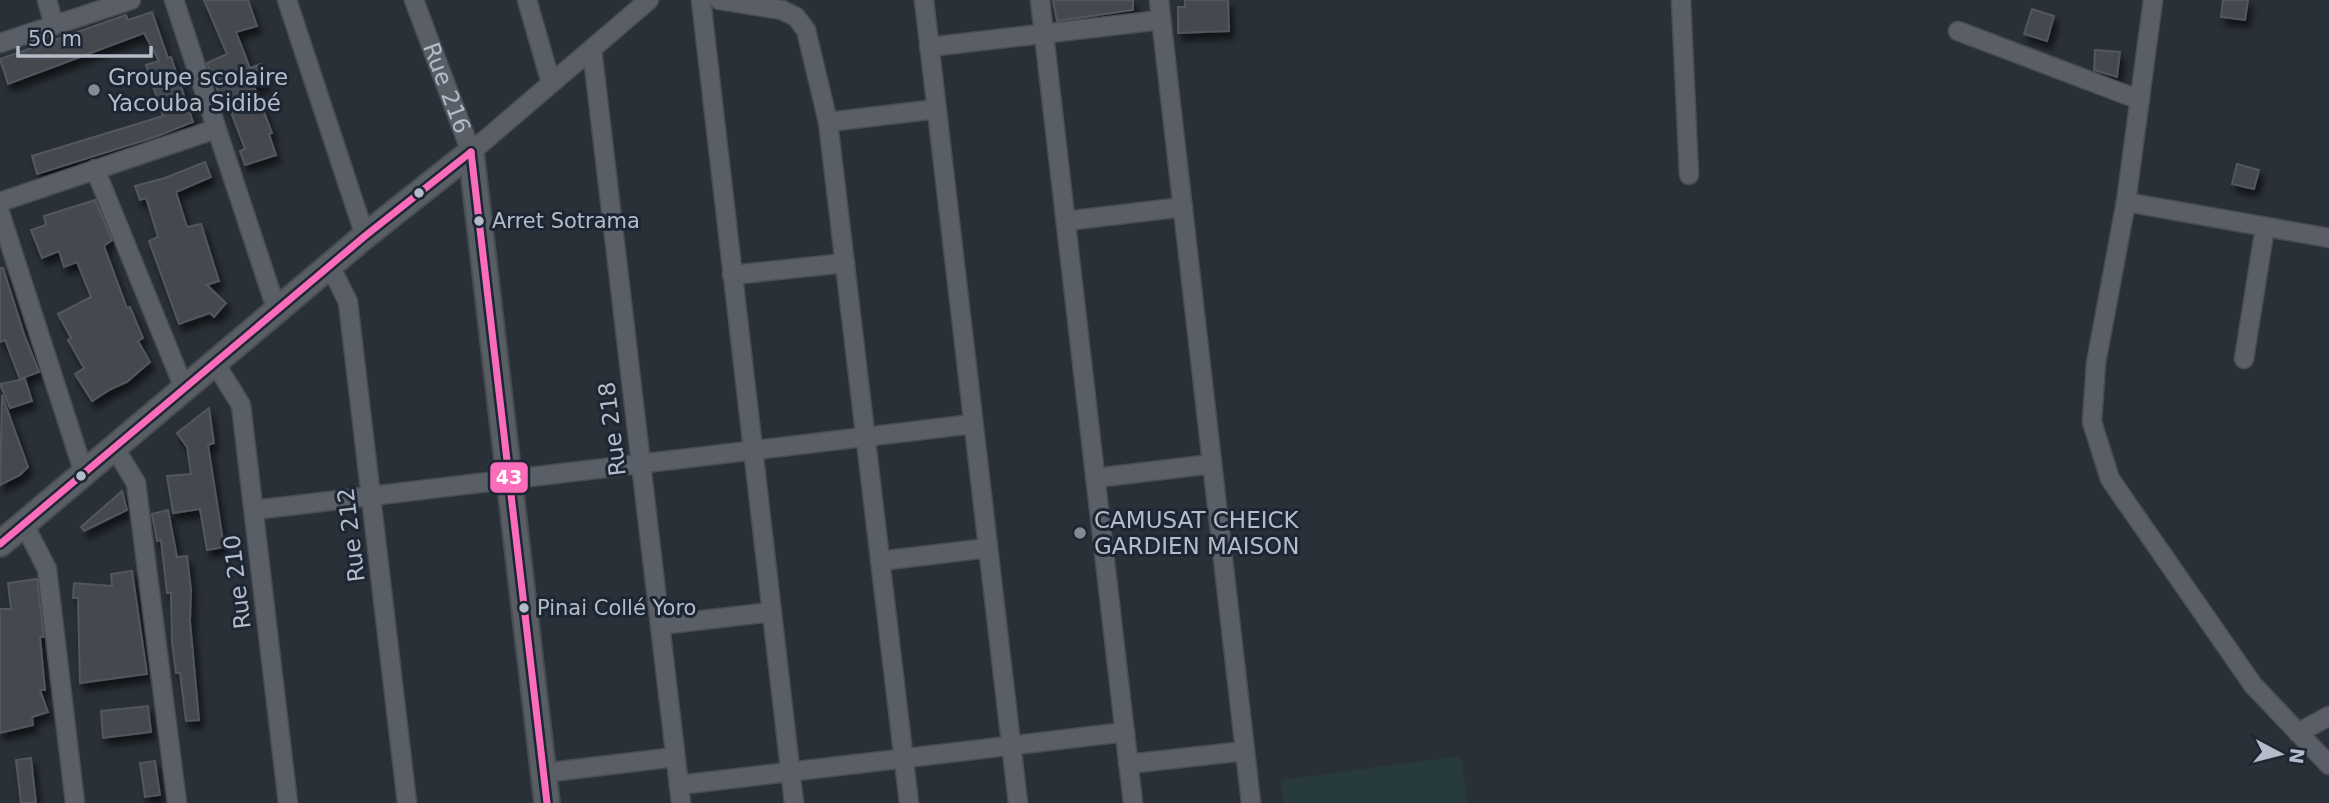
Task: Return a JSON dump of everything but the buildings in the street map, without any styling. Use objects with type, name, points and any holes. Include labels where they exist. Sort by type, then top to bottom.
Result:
[{"type":"street","points":[[47,0],[54,25]]},
{"type":"street","points":[[0,43],[131,0]]},
{"type":"street","points":[[174,0],[276,311]]},
{"type":"street","points":[[287,0],[365,236]]},
{"type":"street","name":"Rue 216","points":[[414,0],[471,152],[547,803]]},
{"type":"street","points":[[527,0],[551,83]]},
{"type":"street","points":[[0,544],[365,236],[471,152],[649,0]]},
{"type":"street","points":[[701,0],[794,803]]},
{"type":"street","points":[[719,0],[782,10],[796,17],[806,30],[828,122],[909,803]]},
{"type":"street","points":[[924,0],[1018,803]]},
{"type":"street","points":[[1040,0],[1133,803]]},
{"type":"street","points":[[1159,0],[1251,803]]},
{"type":"street","points":[[1681,0],[1689,175]]},
{"type":"street","points":[[2153,0],[2126,202],[2096,363],[2091,422],[2110,479],[2253,685],[2329,765]]},
{"type":"street","points":[[929,47],[1161,20]]},
{"type":"street","points":[[1958,31],[2140,100]]},
{"type":"street","name":"Rue 218","points":[[592,49],[680,794]]},
{"type":"street","points":[[828,122],[937,109]]},
{"type":"street","points":[[0,202],[216,129]]},
{"type":"street","points":[[95,169],[184,388]]},
{"type":"street","points":[[2126,202],[2329,238]]},
{"type":"street","points":[[1066,221],[1183,207]]},
{"type":"street","points":[[0,213],[85,473]]},
{"type":"street","points":[[2244,359],[2265,226]]},
{"type":"street","points":[[732,275],[845,263]]},
{"type":"street","name":"Rue 212","points":[[330,266],[348,302],[407,803]]},
{"type":"street","name":"Rue 210","points":[[215,363],[241,405],[288,803]]},
{"type":"street","points":[[254,510],[974,424]]},
{"type":"street","points":[[114,447],[136,483],[177,803]]},
{"type":"street","points":[[1095,478],[1212,464]]},
{"type":"street","points":[[23,524],[47,569],[75,803]]},
{"type":"street","points":[[880,561],[988,548]]},
{"type":"street","points":[[660,625],[771,612]]},
{"type":"street","points":[[2298,733],[2329,716]]},
{"type":"street","points":[[680,794],[790,772],[1125,732]]},
{"type":"street","points":[[1128,764],[1245,751]]},
{"type":"street","points":[[543,773],[675,757]]},
{"type":"green space","points":[[1461,756],[1467,803],[1284,803],[1281,780]]},
{"type":"transit line","name":"43","points":[[471,152],[547,803]]},
{"type":"transit line","name":"43","points":[[0,544],[365,236],[471,152]]},
{"type":"place","name":"Groupe scolaire Yacouba Sidibé","points":[[94,90]]},
{"type":"place","name":"Arret Sotrama","points":[[479,221]]},
{"type":"place","name":"CAMUSAT CHEICK GARDIEN MAISON","points":[[1080,533]]},
{"type":"place","name":"Pinai Collé Yoro","points":[[524,608]]}]
